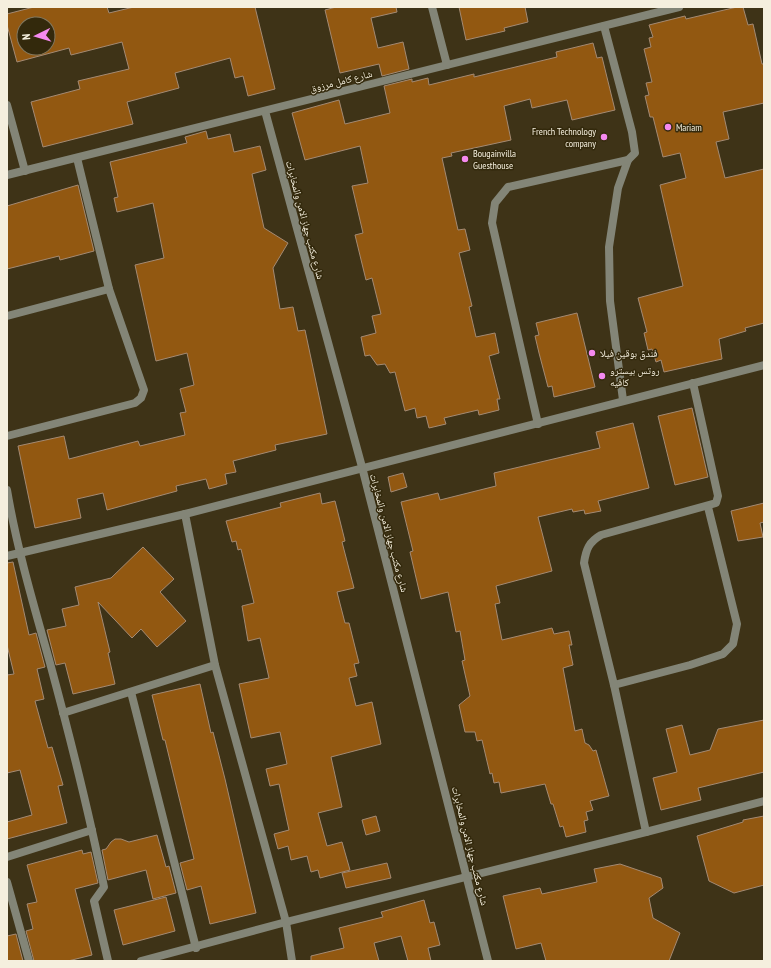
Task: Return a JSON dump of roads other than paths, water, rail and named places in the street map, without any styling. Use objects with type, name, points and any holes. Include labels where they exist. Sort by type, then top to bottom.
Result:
[{"type":"street","points":[[432,7],[447,65]]},
{"type":"street","name":"شارع كامل مرزوق","points":[[7,175],[679,7]]},
{"type":"street","points":[[604,26],[632,132],[635,153],[628,160],[618,188],[609,247],[610,301],[623,400]]},
{"type":"street","points":[[7,105],[25,171]]},
{"type":"street","name":"شارع مكتب جهاز الامن والمخابرات","points":[[265,111],[362,467],[468,877],[488,961]]},
{"type":"street","points":[[7,436],[135,403],[140,398],[144,390],[109,289],[77,158]]},
{"type":"street","points":[[538,424],[492,223],[495,203],[508,187],[628,160]]},
{"type":"street","points":[[7,316],[109,289]]},
{"type":"street","points":[[7,556],[185,514],[362,467],[538,424],[623,400],[764,365]]},
{"type":"street","points":[[646,832],[614,685],[584,563],[586,549],[592,540],[601,535],[708,507],[716,503],[718,496],[693,383]]},
{"type":"street","points":[[7,490],[20,553],[64,713],[92,830],[104,887],[94,901],[108,961]]},
{"type":"street","points":[[614,685],[690,665],[723,654],[733,644],[737,624],[708,507]]},
{"type":"street","points":[[185,514],[215,665],[286,922],[292,961]]},
{"type":"street","points":[[64,713],[215,665]]},
{"type":"street","points":[[131,692],[196,948]]},
{"type":"street","points":[[142,961],[196,948],[286,922],[764,801]]},
{"type":"street","points":[[7,857],[92,830]]},
{"type":"street","points":[[7,882],[29,961]]},
{"type":"place","name":"Mariam","points":[[668,127]]},
{"type":"place","name":"French Technology company","points":[[604,137]]},
{"type":"place","name":"Bougainvilla Guesthouse","points":[[465,159]]},
{"type":"place","name":"فندق بوقين فيلا","points":[[592,353]]},
{"type":"place","name":"روتس بيسترو كافيه","points":[[602,376]]}]
